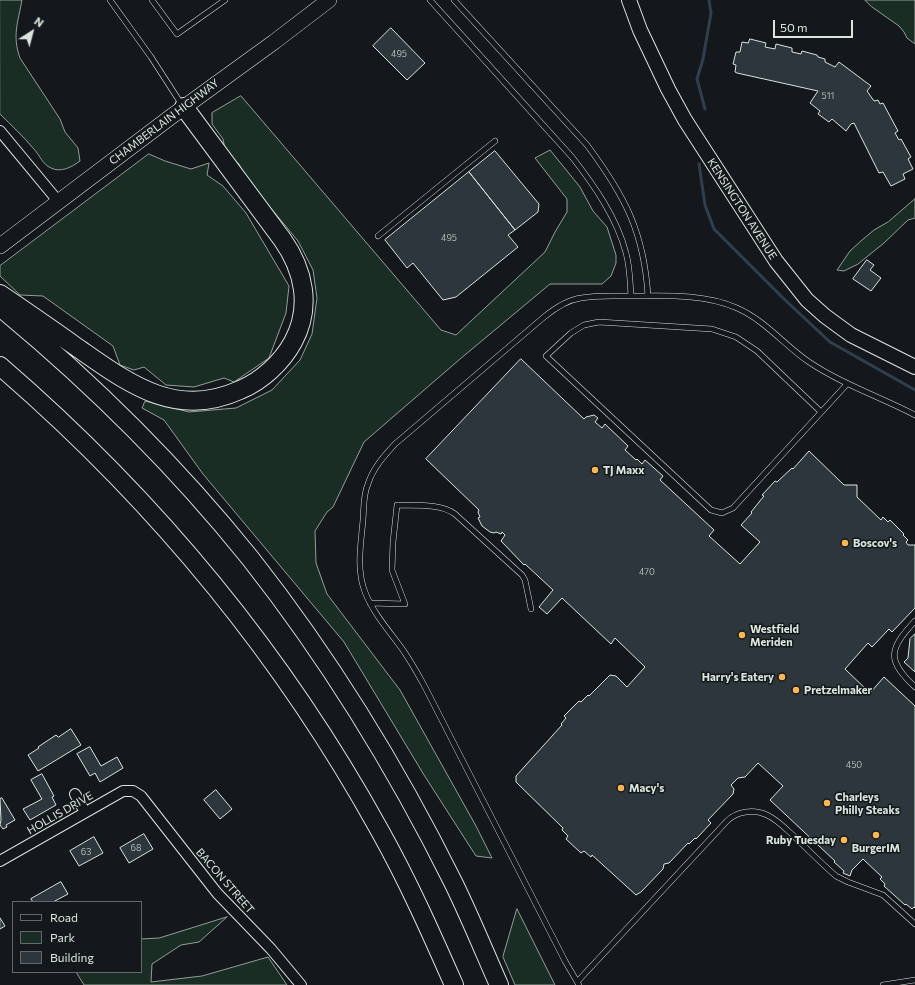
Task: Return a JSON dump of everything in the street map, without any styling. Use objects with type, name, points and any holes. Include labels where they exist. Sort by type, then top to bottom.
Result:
[{"type":"highway","points":[[0,294],[118,376],[147,392],[166,398],[178,401],[194,401],[226,395],[251,385],[273,367],[291,345],[301,321],[303,291],[298,267],[282,239],[184,107]]},
{"type":"highway","points":[[0,307],[67,365],[143,438],[224,527],[273,589],[348,698],[403,789],[457,891],[499,985]]},
{"type":"highway","points":[[0,366],[71,430],[136,495],[206,576],[269,656],[321,732],[380,830],[401,870],[454,985]]},
{"type":"main road","name":"CHAMBERLAIN HIGHWAY","points":[[0,246],[58,201],[329,0]]},
{"type":"main road","name":"KENSINGTON AVENUE","points":[[628,0],[640,30],[668,89],[685,120],[776,261],[807,300],[825,316],[851,335],[915,367]]},
{"type":"street","points":[[0,130],[58,201]]},
{"type":"street","name":"HOLLIS DRIVE","points":[[0,861],[123,791],[133,791]]},
{"type":"street","name":"BACON STREET","points":[[133,791],[141,796],[217,892],[271,949],[301,985]]},
{"type":"street","points":[[75,794],[85,812]]},
{"type":"lane","points":[[110,0],[152,57],[184,107]]},
{"type":"lane","points":[[152,0],[177,34],[225,0]]},
{"type":"lane","points":[[430,0],[572,157],[588,178],[610,215],[626,253],[630,273],[631,296]]},
{"type":"lane","points":[[454,0],[587,145],[604,167],[627,207],[636,228],[646,271],[648,296]]},
{"type":"lane","points":[[378,236],[495,141]]},
{"type":"lane","points":[[915,415],[848,384],[808,362],[769,328],[753,316],[736,308],[702,298],[596,296],[568,301],[555,308],[395,444],[383,457],[367,484],[364,499],[360,559],[360,576],[364,591],[370,603],[404,652],[421,681],[565,961],[578,983],[727,821],[736,814],[755,812],[775,819],[836,876],[842,880],[887,898],[915,924]]},
{"type":"lane","points":[[821,412],[757,351],[736,337],[712,329],[599,322],[584,325],[570,332],[546,356],[705,505],[711,510],[722,513],[733,508],[848,384]]},
{"type":"lane","points":[[370,603],[405,604],[392,570],[392,542],[397,505],[441,508],[456,514],[526,580],[531,609]]},
{"type":"lane","points":[[915,621],[902,634],[894,651],[895,661],[899,670],[915,687]]},
{"type":"lane","points":[[883,985],[915,980]]},
{"type":"green space","points":[[0,0],[22,0],[16,29],[16,43],[20,58],[60,119],[65,132],[78,148],[80,161],[70,167],[59,170],[48,167],[35,150],[0,114]]},
{"type":"green space","points":[[865,0],[915,0],[915,44],[907,38],[899,26],[872,7]]},
{"type":"green space","points":[[241,96],[441,330],[456,335],[545,252],[567,212],[567,199],[535,158],[550,150],[580,187],[593,211],[607,227],[616,255],[616,263],[611,276],[602,284],[550,284],[460,359],[364,442],[333,507],[327,512],[315,531],[316,563],[327,594],[400,690],[476,826],[492,858],[476,856],[424,775],[344,642],[203,474],[164,420],[142,408],[145,401],[189,412],[236,408],[272,390],[300,360],[312,334],[317,298],[313,270],[298,241],[246,178],[239,164],[226,155],[223,139],[212,124],[212,113]]},
{"type":"green space","points":[[149,154],[165,161],[191,169],[209,163],[207,175],[223,186],[246,213],[289,286],[286,313],[269,358],[234,382],[224,378],[194,387],[166,385],[144,367],[134,370],[120,365],[113,346],[43,296],[20,295],[0,276],[0,266]]},
{"type":"green space","points":[[915,199],[915,218],[908,220],[884,243],[858,264],[844,271],[837,270],[850,251],[862,240],[874,230],[888,222]]},
{"type":"green space","points":[[517,909],[555,985],[515,985],[503,957]]},
{"type":"green space","points":[[227,917],[199,942],[181,945],[152,964],[151,982],[202,976],[268,957],[287,985],[84,985],[77,973],[142,973],[142,939],[159,938]]},
{"type":"building","points":[[391,28],[425,63],[407,80],[373,46]]},
{"type":"building","points":[[750,39],[766,43],[765,47],[775,49],[776,44],[792,48],[792,52],[801,54],[802,51],[817,55],[818,57],[825,59],[825,62],[835,67],[839,62],[871,86],[867,91],[874,101],[878,100],[880,104],[883,103],[898,131],[895,133],[899,140],[901,139],[911,157],[908,159],[913,169],[903,174],[905,179],[891,186],[883,172],[879,173],[854,123],[851,124],[846,131],[832,119],[829,122],[818,114],[820,111],[810,103],[818,91],[735,72],[736,65],[733,64],[736,52],[740,52],[742,42],[748,43]]},
{"type":"building","points":[[495,151],[539,204],[538,212],[515,230],[469,172]]},
{"type":"building","points":[[469,172],[515,230],[508,235],[518,247],[456,297],[443,300],[413,263],[407,268],[385,240]]},
{"type":"building","points":[[867,260],[874,265],[870,270],[881,278],[871,291],[853,279]]},
{"type":"building","name":"Westfield Meriden","points":[[521,359],[584,419],[594,415],[598,418],[595,422],[602,428],[605,424],[628,446],[625,450],[636,460],[637,459],[642,464],[645,460],[663,476],[660,480],[714,530],[709,536],[740,564],[760,542],[741,525],[764,496],[762,495],[775,481],[777,482],[792,468],[793,469],[809,451],[844,485],[857,485],[857,497],[881,520],[883,517],[888,522],[890,520],[904,534],[903,535],[908,540],[906,542],[908,545],[915,545],[915,608],[892,632],[889,629],[872,647],[868,643],[845,669],[870,693],[884,677],[915,706],[915,908],[914,907],[912,909],[906,904],[905,905],[884,886],[885,884],[880,879],[882,877],[863,859],[852,870],[850,876],[843,873],[844,871],[834,862],[835,861],[770,800],[783,786],[758,763],[745,777],[738,778],[731,785],[734,789],[733,794],[708,820],[711,823],[696,839],[695,838],[689,844],[688,843],[669,863],[664,864],[663,869],[641,892],[636,895],[592,855],[591,857],[584,851],[581,853],[566,839],[568,836],[562,830],[563,828],[516,782],[516,776],[562,725],[561,724],[566,718],[564,716],[579,701],[581,702],[588,695],[589,696],[610,675],[616,676],[627,687],[645,667],[615,638],[611,644],[562,598],[547,614],[539,607],[553,590],[525,564],[524,565],[501,541],[505,535],[502,532],[501,534],[490,532],[482,526],[478,518],[480,517],[478,512],[479,510],[426,459]]},
{"type":"building","points":[[915,634],[915,672],[904,662],[908,658],[910,639]]},
{"type":"building","points":[[71,729],[81,745],[38,771],[28,755],[56,735],[58,737]]},
{"type":"building","points":[[90,747],[101,766],[117,757],[123,768],[100,782],[95,773],[90,776],[77,754]]},
{"type":"building","points":[[42,774],[54,796],[52,797],[56,805],[30,820],[23,809],[42,799],[31,780]]},
{"type":"building","points":[[216,790],[232,809],[220,819],[204,800]]},
{"type":"building","points":[[2,798],[15,820],[6,825],[7,827],[3,829],[0,825],[0,799]]},
{"type":"building","points":[[144,834],[153,849],[129,863],[120,848]]},
{"type":"building","points":[[94,837],[103,853],[79,866],[70,851]]},
{"type":"building","points":[[61,882],[68,894],[55,901],[32,901],[31,899]]},
{"type":"building","points":[[0,918],[5,926],[0,929]]},
{"type":"waterway","points":[[705,109],[697,79],[703,59],[711,13],[709,0]]},
{"type":"waterway","points":[[699,164],[705,205],[714,229],[783,298],[830,342],[915,390]]},
{"type":"place","name":"TJ Maxx","points":[[595,470]]},
{"type":"place","name":"Boscov's","points":[[845,543]]},
{"type":"place","name":"Westfield Meriden","points":[[742,635]]},
{"type":"place","name":"Harry's Eatery","points":[[782,677]]},
{"type":"place","name":"Pretzelmaker","points":[[796,690]]},
{"type":"place","name":"Macy's","points":[[621,788]]},
{"type":"place","name":"Charleys Philly Steaks","points":[[827,803]]},
{"type":"place","name":"BurgerIM","points":[[876,835]]},
{"type":"place","name":"Ruby Tuesday","points":[[844,840]]}]
